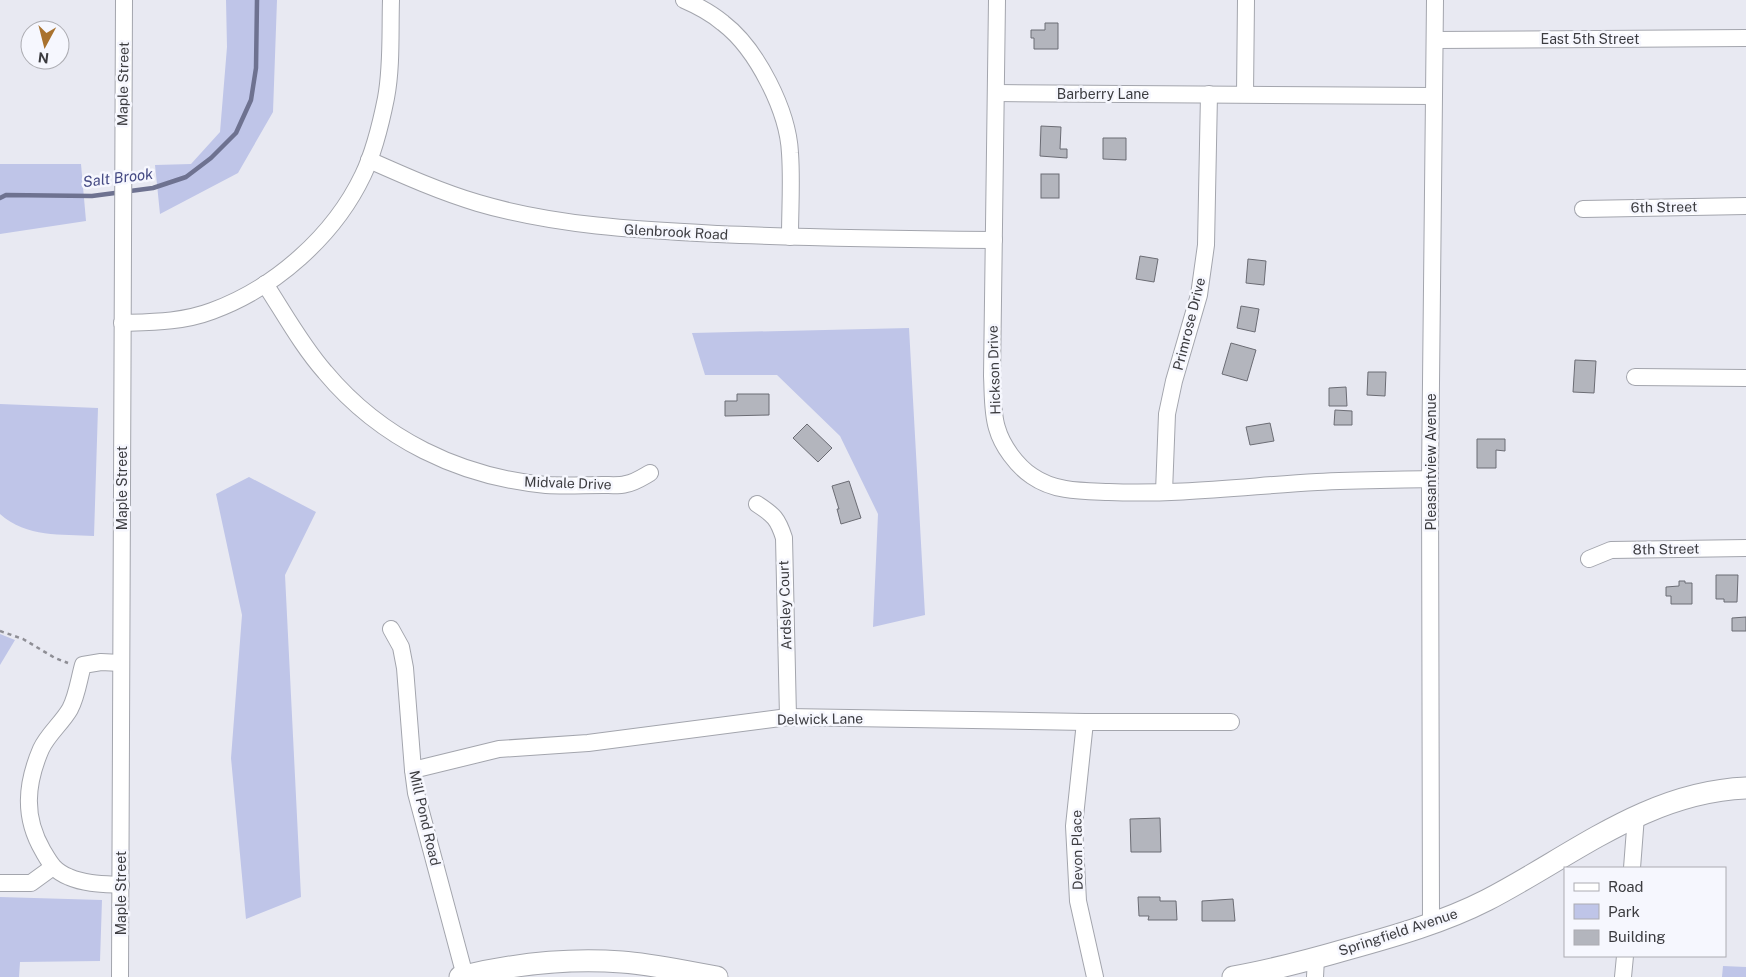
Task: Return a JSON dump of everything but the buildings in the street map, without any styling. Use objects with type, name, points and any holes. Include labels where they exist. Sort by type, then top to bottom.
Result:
[{"type":"main road","name":"Springfield Avenue","points":[[1234,977],[1316,968],[1381,940],[1431,923],[1487,900],[1636,816],[1672,801],[1711,791],[1746,788]]},
{"type":"main road","points":[[462,976],[532,963],[580,960],[625,962],[668,973],[716,977]]},
{"type":"street","name":"Maple Street","points":[[120,977],[124,0]]},
{"type":"street","points":[[122,323],[166,322],[211,312],[238,300],[265,284],[288,267],[310,248],[330,226],[348,202],[369,160],[386,99],[389,76],[391,0]]},
{"type":"street","points":[[684,0],[702,8],[725,24],[758,64],[780,105],[787,128],[790,152],[790,237]]},
{"type":"street","name":"Hickson Drive","points":[[997,0],[992,376],[996,427],[1002,441],[1020,466],[1031,476],[1043,483],[1058,488],[1125,493],[1318,482],[1430,479]]},
{"type":"street","points":[[1246,0],[1245,94],[1433,96]]},
{"type":"street","name":"Pleasantview Avenue","points":[[1431,923],[1430,479],[1435,0]]},
{"type":"street","name":"East 5th Street","points":[[1435,40],[1746,38]]},
{"type":"street","name":"Barberry Lane","points":[[996,93],[1245,94]]},
{"type":"street","name":"Primrose Drive","points":[[1164,492],[1167,414],[1174,381],[1199,295],[1206,245],[1209,94]]},
{"type":"street","name":"Glenbrook Road","points":[[369,160],[426,186],[480,204],[532,216],[607,228],[790,237],[994,240]]},
{"type":"street","name":"6th Street","points":[[1583,209],[1746,206]]},
{"type":"street","name":"Midvale Drive","points":[[265,284],[318,364],[348,397],[387,429],[429,454],[491,477],[532,484],[557,486],[626,484],[650,473]]},
{"type":"street","points":[[1635,376],[1746,378]]},
{"type":"street","name":"Ardsley Court","points":[[757,504],[773,514],[780,524],[784,538],[788,717]]},
{"type":"street","name":"8th Street","points":[[1589,559],[1611,550],[1746,548]]},
{"type":"street","name":"Mill Pond Road","points":[[391,629],[401,647],[405,668],[416,793],[462,976]]},
{"type":"street","points":[[121,663],[102,662],[83,665],[71,708],[42,746],[35,764],[28,804],[30,822],[52,868],[68,877],[86,882],[121,885]]},
{"type":"street","name":"Delwick Lane","points":[[413,770],[499,749],[588,744],[788,717],[1085,722],[1231,722]]},
{"type":"street","name":"Devon Place","points":[[1085,722],[1074,826],[1078,901],[1095,977]]},
{"type":"street","points":[[1632,867],[1636,816]]},
{"type":"street","points":[[0,883],[31,883],[52,868]]},
{"type":"street","points":[[1623,977],[1625,957]]},
{"type":"path","points":[[0,631],[23,639],[55,658],[68,662],[68,666]]},
{"type":"green space","points":[[226,0],[277,0],[273,112],[238,173],[160,214],[155,165],[191,164],[220,132],[227,47]]},
{"type":"green space","points":[[0,164],[81,164],[86,221],[0,234]]},
{"type":"green space","points":[[909,328],[925,615],[873,627],[878,514],[840,436],[777,375],[705,375],[692,333]]},
{"type":"green space","points":[[0,404],[98,408],[94,536],[33,531],[10,522],[0,514]]},
{"type":"green space","points":[[249,477],[316,512],[285,575],[301,897],[246,919],[231,758],[242,615],[216,494]]},
{"type":"green space","points":[[0,634],[15,640],[0,665]]},
{"type":"green space","points":[[0,897],[102,900],[100,961],[20,962],[19,977],[0,977]]},
{"type":"green space","points":[[1723,966],[1746,967],[1746,977],[1722,977]]},
{"type":"waterway","name":"Salt Brook","points":[[0,198],[6,195],[92,196],[153,188],[186,177],[211,158],[236,133],[251,100],[256,68],[257,0]]}]
